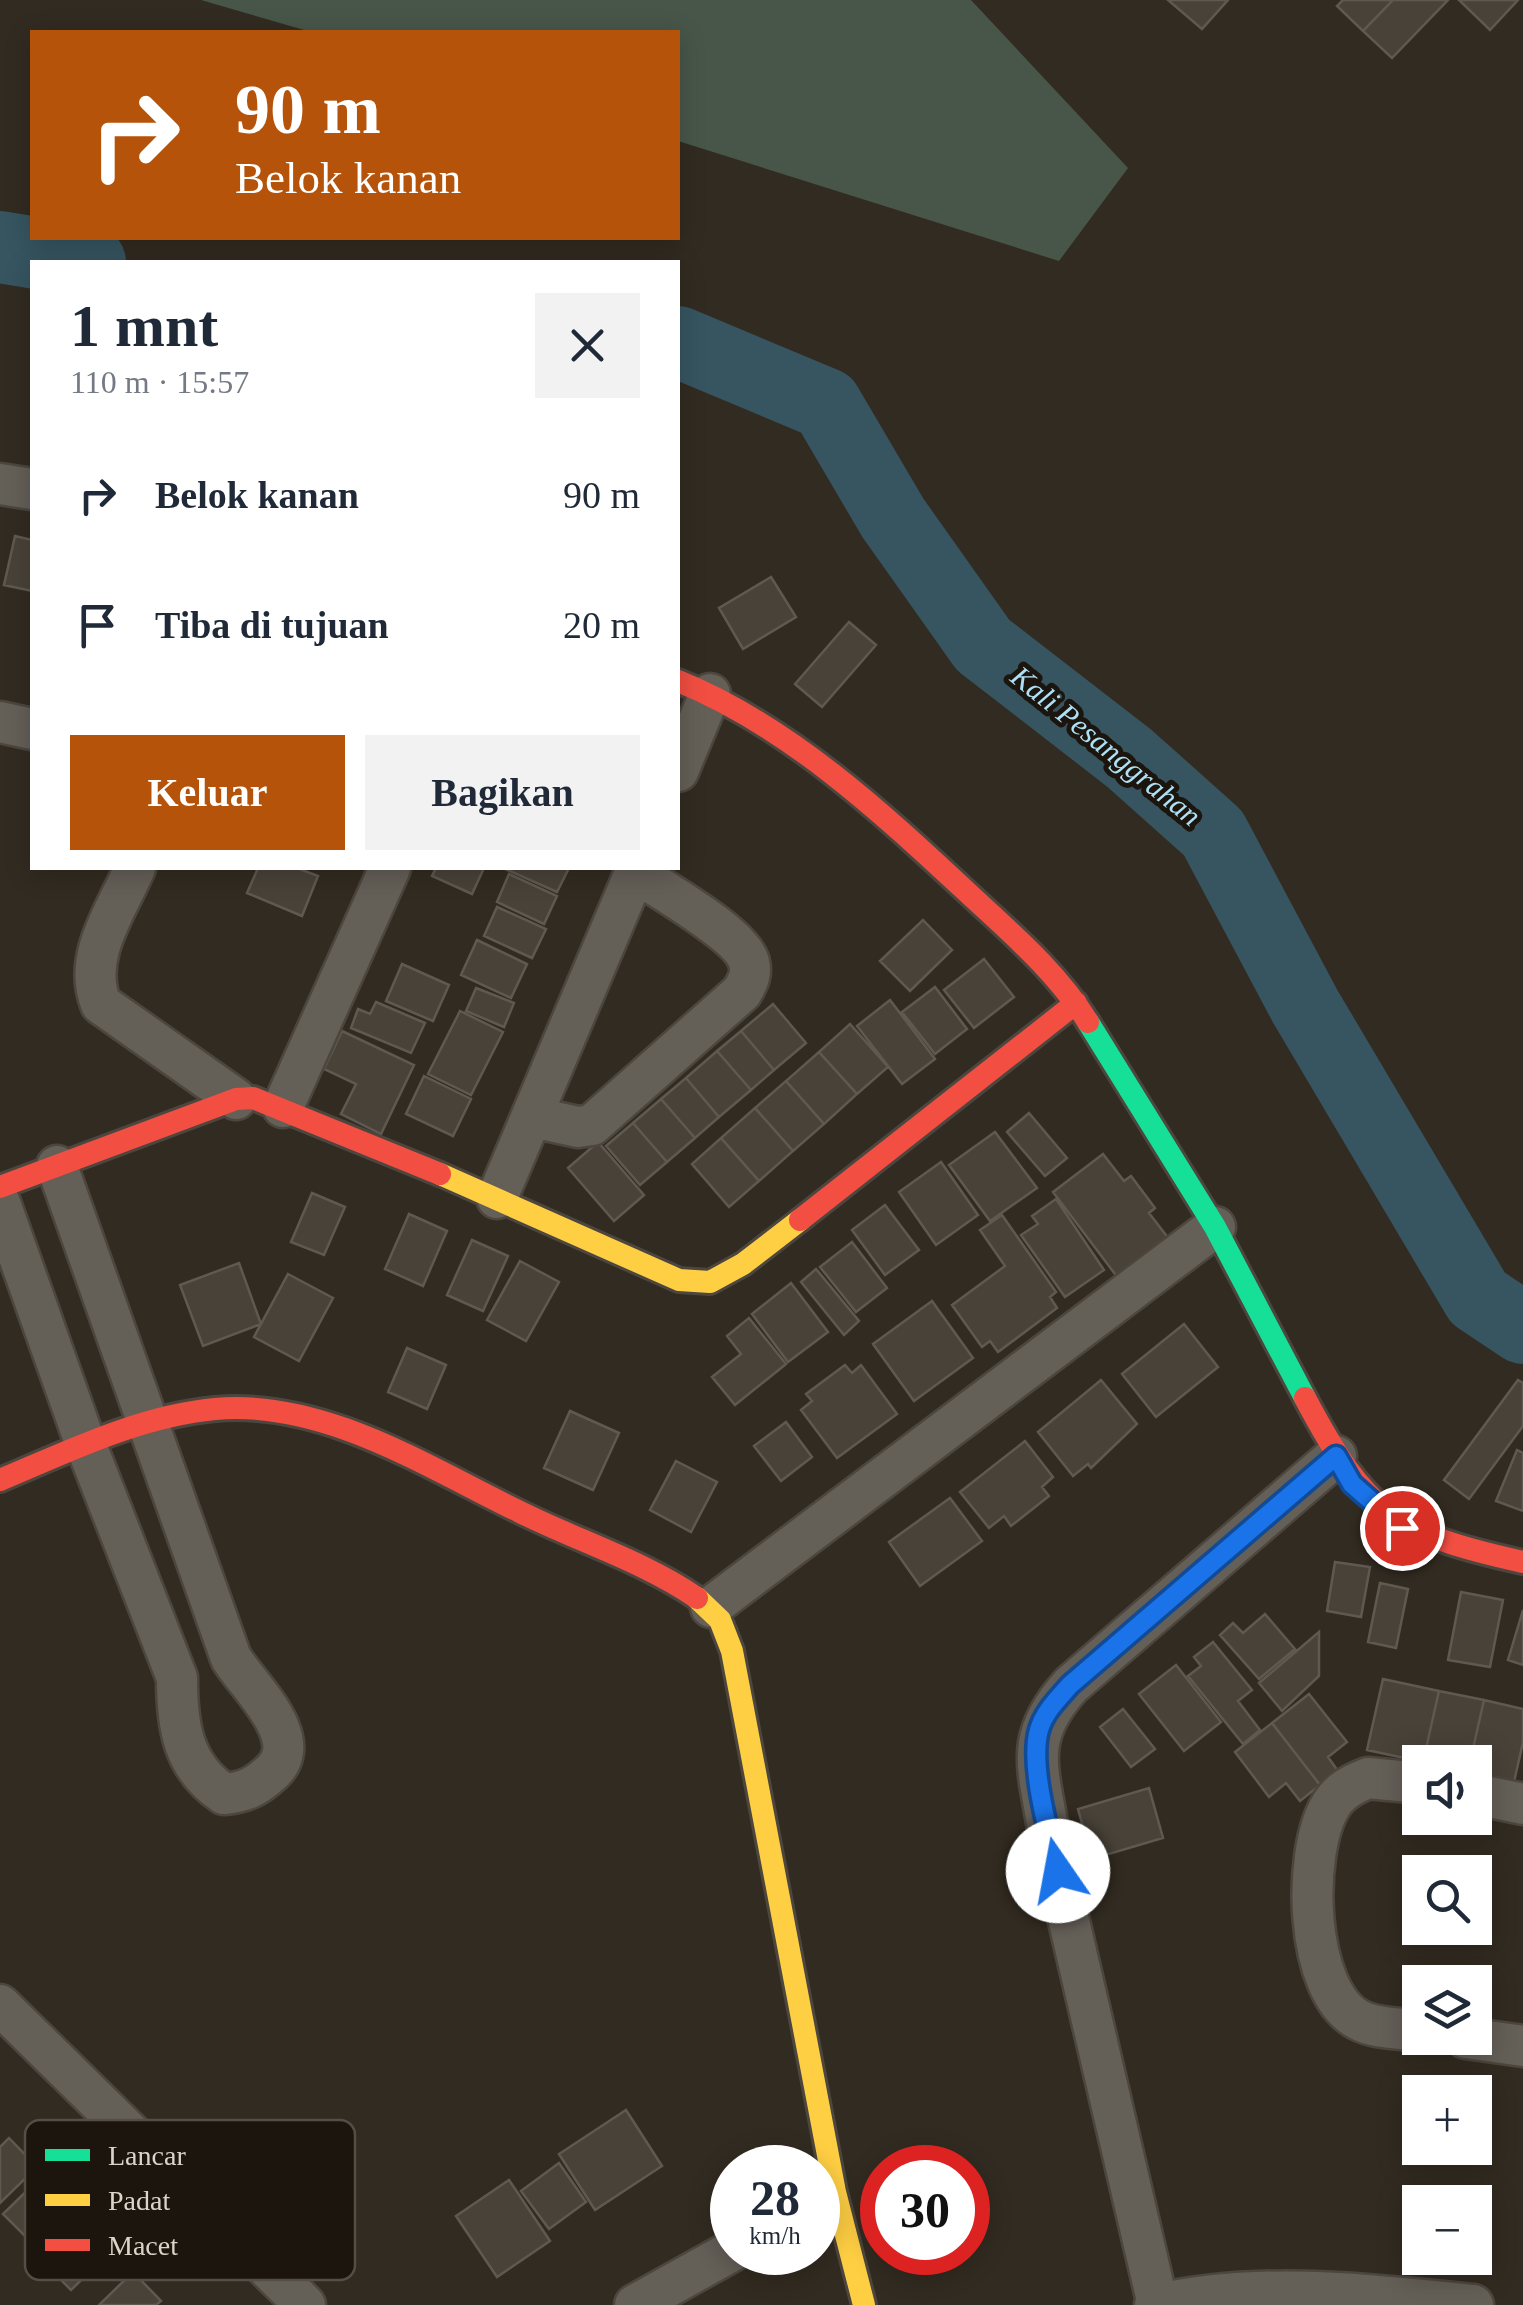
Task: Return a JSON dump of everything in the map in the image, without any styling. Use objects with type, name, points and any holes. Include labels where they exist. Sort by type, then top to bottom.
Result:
[{"type":"street","points":[[0,484],[30,489]]},
{"type":"street","points":[[680,762],[694,688],[823,767],[898,828],[1031,951],[1076,1003],[1215,1227],[1352,1484],[1402,1528],[1434,1541],[1523,1562]]},
{"type":"street","points":[[0,722],[30,729]]},
{"type":"street","points":[[134,870],[95,957],[92,982],[102,1004],[236,1098]]},
{"type":"street","points":[[283,1107],[389,870]]},
{"type":"street","points":[[498,1198],[532,1117],[636,870],[726,934],[748,957],[751,976],[742,992],[592,1125],[578,1128],[532,1117]]},
{"type":"street","points":[[0,1187],[236,1098],[253,1098],[283,1107],[498,1198],[679,1280],[724,1278],[1076,1003]]},
{"type":"street","points":[[0,1203],[86,1446],[177,1678],[179,1729],[196,1768],[224,1794],[247,1792],[279,1766],[286,1744],[231,1658],[57,1166]]},
{"type":"street","points":[[710,1607],[1215,1227]]},
{"type":"street","points":[[0,1480],[146,1425],[244,1408],[274,1410],[332,1427],[614,1556],[710,1607],[724,1624],[732,1651],[817,2145]]},
{"type":"street","points":[[1336,1456],[1070,1685],[1049,1709],[1038,1732],[1038,1760],[1049,1834],[1157,2305],[1211,2294],[1304,2292],[1456,2304]]},
{"type":"street","points":[[177,1678],[188,1670],[231,1658]]},
{"type":"street","points":[[1402,1781],[1368,1778],[1332,1802],[1320,1828],[1313,1905],[1321,1962],[1330,1989],[1361,2022],[1402,2028]]},
{"type":"street","points":[[1492,1798],[1523,1804]]},
{"type":"street","points":[[0,2005],[117,2120]]},
{"type":"street","points":[[1492,2042],[1523,2046]]},
{"type":"street","points":[[840,2237],[864,2305]]},
{"type":"street","points":[[634,2305],[710,2263]]},
{"type":"street","points":[[280,2280],[306,2305]]},
{"type":"green space","points":[[201,0],[971,0],[1128,168],[1059,261],[680,142],[680,30],[304,30]]},
{"type":"building","points":[[1168,0],[1228,0],[1202,29]]},
{"type":"building","points":[[1343,0],[1393,0],[1363,31],[1337,6]]},
{"type":"building","points":[[1393,0],[1448,0],[1392,58],[1363,31]]},
{"type":"building","points":[[1459,0],[1518,0],[1490,30]]},
{"type":"building","points":[[15,536],[30,540],[30,591],[4,585]]},
{"type":"building","points":[[771,577],[796,617],[743,649],[719,608]]},
{"type":"building","points":[[849,622],[876,645],[822,707],[795,684]]},
{"type":"building","points":[[257,870],[302,870],[318,876],[302,916],[247,893]]},
{"type":"building","points":[[435,870],[483,870],[472,894],[432,876]]},
{"type":"building","points":[[508,870],[568,870],[557,892]]},
{"type":"building","points":[[509,874],[557,896],[544,924],[497,902]]},
{"type":"building","points":[[497,907],[546,929],[532,958],[484,936]]},
{"type":"building","points":[[923,920],[952,950],[910,991],[880,961]]},
{"type":"building","points":[[477,940],[527,964],[511,998],[461,975]]},
{"type":"building","points":[[984,959],[1014,997],[974,1028],[944,990]]},
{"type":"building","points":[[402,964],[449,985],[433,1021],[386,1001]]},
{"type":"building","points":[[935,987],[967,1029],[935,1054],[902,1012]]},
{"type":"building","points":[[476,988],[514,1003],[504,1027],[466,1011]]},
{"type":"building","points":[[890,1000],[935,1059],[902,1084],[857,1026]]},
{"type":"building","points":[[376,1002],[425,1023],[411,1053],[351,1028],[358,1009],[370,1014]]},
{"type":"building","points":[[773,1004],[806,1043],[774,1070],[741,1031]]},
{"type":"building","points":[[460,1011],[503,1032],[471,1095],[428,1074]]},
{"type":"building","points":[[850,1024],[888,1067],[857,1094],[819,1052]]},
{"type":"building","points":[[342,1031],[414,1065],[381,1134],[341,1114],[356,1084],[324,1069]]},
{"type":"building","points":[[741,1031],[774,1070],[751,1090],[717,1051]]},
{"type":"building","points":[[717,1051],[751,1090],[719,1117],[686,1078]]},
{"type":"building","points":[[819,1052],[857,1094],[824,1124],[786,1081]]},
{"type":"building","points":[[424,1076],[471,1099],[453,1136],[406,1114]]},
{"type":"building","points":[[686,1078],[719,1117],[695,1138],[661,1099]]},
{"type":"building","points":[[786,1081],[824,1124],[793,1151],[755,1108]]},
{"type":"building","points":[[661,1099],[695,1138],[667,1162],[633,1123]]},
{"type":"building","points":[[755,1108],[793,1151],[759,1181],[721,1138]]},
{"type":"building","points":[[1029,1113],[1067,1158],[1045,1176],[1007,1132]]},
{"type":"building","points":[[633,1123],[667,1162],[640,1185],[606,1146]]},
{"type":"building","points":[[995,1132],[1037,1188],[990,1221],[949,1165]]},
{"type":"building","points":[[721,1138],[759,1181],[729,1207],[692,1164]]},
{"type":"building","points":[[598,1142],[644,1195],[614,1221],[568,1168]]},
{"type":"building","points":[[1103,1154],[1124,1181],[1131,1176],[1155,1208],[1149,1213],[1169,1239],[1118,1278],[1053,1192]]},
{"type":"building","points":[[941,1162],[978,1215],[936,1245],[899,1192]]},
{"type":"building","points":[[312,1193],[345,1207],[324,1255],[291,1242]]},
{"type":"building","points":[[1056,1199],[1104,1270],[1065,1297],[1021,1235],[1038,1224],[1032,1216]]},
{"type":"building","points":[[885,1205],[919,1250],[885,1275],[852,1230]]},
{"type":"building","points":[[409,1214],[447,1231],[423,1286],[385,1269]]},
{"type":"building","points":[[1002,1215],[1056,1292],[1050,1297],[1057,1308],[998,1352],[990,1341],[982,1347],[952,1305],[1005,1266],[980,1230]]},
{"type":"building","points":[[472,1240],[508,1256],[483,1311],[447,1295]]},
{"type":"building","points":[[852,1242],[887,1288],[856,1312],[820,1267]]},
{"type":"building","points":[[520,1261],[559,1282],[526,1341],[487,1320]]},
{"type":"building","points":[[239,1263],[261,1324],[203,1346],[180,1285]]},
{"type":"building","points":[[816,1269],[859,1321],[844,1335],[801,1282]]},
{"type":"building","points":[[288,1274],[333,1298],[299,1361],[254,1337]]},
{"type":"building","points":[[791,1283],[828,1332],[788,1362],[752,1314]]},
{"type":"building","points":[[932,1301],[973,1358],[914,1401],[873,1344]]},
{"type":"building","points":[[749,1318],[786,1364],[735,1405],[712,1377],[741,1354],[727,1336]]},
{"type":"building","points":[[1184,1324],[1218,1367],[1156,1417],[1122,1374]]},
{"type":"building","points":[[407,1348],[446,1365],[427,1409],[388,1392]]},
{"type":"building","points":[[845,1365],[852,1373],[861,1365],[897,1414],[837,1458],[801,1410],[812,1401],[806,1394]]},
{"type":"building","points":[[1101,1380],[1137,1424],[1091,1468],[1088,1464],[1073,1476],[1038,1432]]},
{"type":"building","points":[[1518,1380],[1523,1383],[1523,1426],[1469,1499],[1444,1480]]},
{"type":"building","points":[[570,1411],[619,1433],[593,1490],[544,1468]]},
{"type":"building","points":[[786,1422],[812,1457],[781,1481],[754,1446]]},
{"type":"building","points":[[1025,1441],[1053,1477],[1042,1487],[1049,1496],[1011,1526],[1004,1516],[989,1528],[960,1492]]},
{"type":"building","points":[[1517,1450],[1523,1453],[1523,1511],[1496,1501]]},
{"type":"building","points":[[676,1461],[717,1482],[691,1532],[650,1510]]},
{"type":"building","points":[[950,1498],[982,1541],[920,1586],[889,1542]]},
{"type":"building","points":[[1335,1562],[1370,1567],[1361,1617],[1327,1611]]},
{"type":"building","points":[[1380,1583],[1408,1589],[1396,1648],[1368,1642]]},
{"type":"building","points":[[1461,1592],[1503,1600],[1490,1667],[1448,1660]]},
{"type":"building","points":[[1523,1610],[1523,1665],[1508,1660]]},
{"type":"building","points":[[1265,1614],[1295,1649],[1259,1679],[1220,1635],[1233,1623],[1243,1633]]},
{"type":"building","points":[[1319,1632],[1319,1676],[1282,1711],[1259,1683]]},
{"type":"building","points":[[1213,1642],[1252,1690],[1238,1701],[1260,1730],[1243,1744],[1188,1676],[1201,1666],[1194,1657]]},
{"type":"building","points":[[1176,1665],[1221,1722],[1184,1751],[1139,1694]]},
{"type":"building","points":[[1383,1679],[1439,1691],[1427,1745],[1402,1745],[1402,1758],[1367,1750]]},
{"type":"building","points":[[1439,1691],[1484,1700],[1474,1745],[1427,1745]]},
{"type":"building","points":[[1309,1694],[1347,1742],[1328,1757],[1338,1771],[1320,1785],[1272,1723]]},
{"type":"building","points":[[1484,1700],[1523,1709],[1523,1742],[1514,1782],[1492,1777],[1492,1745],[1474,1745]]},
{"type":"building","points":[[1123,1709],[1155,1749],[1131,1767],[1100,1727]]},
{"type":"building","points":[[1272,1723],[1320,1785],[1300,1801],[1286,1783],[1269,1797],[1235,1752]]},
{"type":"building","points":[[1149,1788],[1163,1838],[1092,1859],[1078,1809]]},
{"type":"building","points":[[626,2110],[662,2166],[595,2210],[559,2154]]},
{"type":"building","points":[[9,2138],[25,2155],[25,2179],[0,2203],[0,2147]]},
{"type":"building","points":[[559,2163],[586,2202],[549,2229],[521,2191]]},
{"type":"building","points":[[509,2180],[550,2241],[497,2277],[456,2216]]},
{"type":"building","points":[[25,2193],[25,2236],[3,2214]]},
{"type":"building","points":[[61,2280],[81,2280],[71,2290]]},
{"type":"building","points":[[125,2280],[141,2280],[161,2301],[156,2305],[99,2305]]},
{"type":"waterway","name":"Kali Pesanggrahan","points":[[0,247],[78,260]]},
{"type":"waterway","name":"Kali Pesanggrahan","points":[[680,343],[826,404],[893,518],[983,645],[1129,758],[1213,833],[1305,1006],[1478,1298],[1523,1328]]},
{"type":"traffic: fast","points":[[1088,1022],[1215,1227],[1305,1398]]},
{"type":"traffic: slow","points":[[440,1174],[679,1280],[710,1282],[743,1264],[800,1220]]},
{"type":"traffic: slow","points":[[697,1598],[720,1620],[732,1651],[835,2192],[864,2305]]},
{"type":"traffic: jam","points":[[680,682],[758,722],[868,803],[1032,954],[1088,1022]]},
{"type":"traffic: jam","points":[[800,1220],[1076,1003]]},
{"type":"traffic: jam","points":[[0,1187],[236,1099],[253,1098],[440,1174]]},
{"type":"traffic: jam","points":[[1305,1398],[1347,1468],[1389,1513],[1444,1541],[1523,1562]]},
{"type":"traffic: jam","points":[[0,1480],[105,1436],[159,1419],[215,1409],[295,1415],[334,1425],[411,1457],[542,1523],[655,1573],[697,1598]]},
{"type":"route","points":[[1058,1871],[1038,1760],[1038,1732],[1049,1709],[1070,1685],[1336,1456],[1352,1484],[1402,1528]]}]
